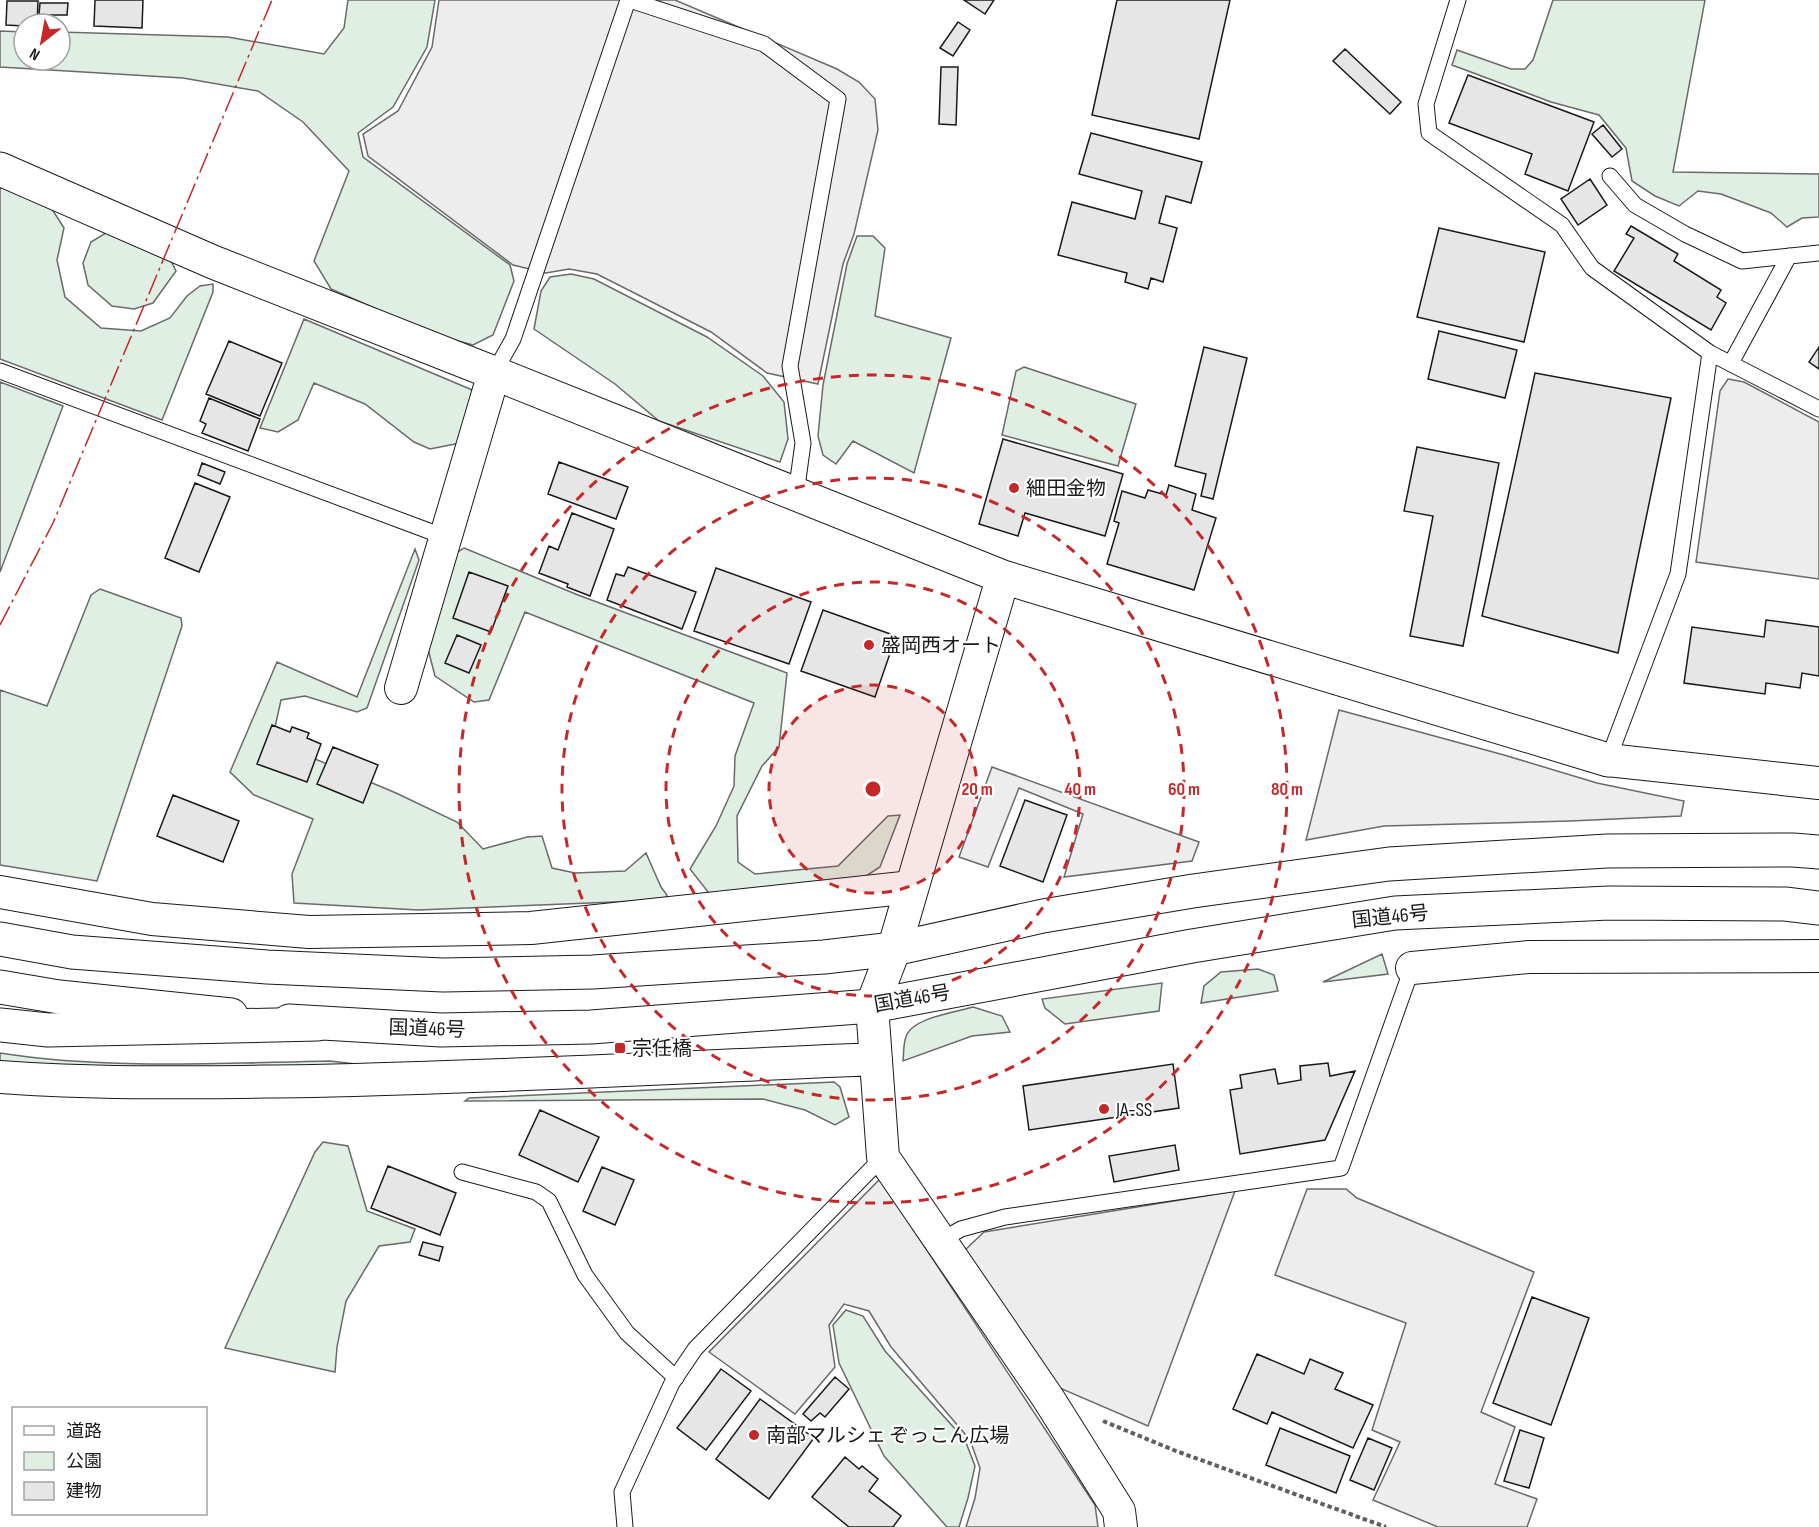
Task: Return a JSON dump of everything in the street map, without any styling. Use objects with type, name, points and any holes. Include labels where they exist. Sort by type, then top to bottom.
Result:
[{"type":"main road","points":[[0,169],[213,262],[1003,577],[1608,760]]},
{"type":"main road","points":[[872,1006],[894,949],[1003,577]]},
{"type":"main road","points":[[0,939],[72,952],[267,967],[444,975],[593,972],[824,957],[894,949],[1043,916],[1193,891],[1389,864],[1607,851],[1793,850],[1819,852]]},
{"type":"main road","name":"国道46号","points":[[0,987],[60,997],[318,1024],[441,1030],[591,1027],[872,1006],[1192,946],[1395,913],[1609,903],[1785,904],[1819,908]]},
{"type":"main road","points":[[0,1025],[48,1029],[318,1024]]},
{"type":"street","points":[[401,688],[494,373]]},
{"type":"street","points":[[1608,760],[1819,783]]},
{"type":"street","points":[[0,892],[152,919],[309,932],[531,928],[912,887]]},
{"type":"street","points":[[1412,968],[1529,957],[1819,956]]},
{"type":"street","points":[[872,1006],[883,1157],[1048,1398],[1119,1511],[1121,1527]]},
{"type":"street","points":[[0,1077],[37,1080],[211,1082],[428,1079],[876,1059]]},
{"type":"lane","points":[[494,373],[513,339],[629,0],[764,44],[838,99],[790,366],[803,443],[796,494]]},
{"type":"lane","points":[[1458,0],[1426,104],[1429,133],[1562,225],[1592,268],[1710,353],[1819,409]]},
{"type":"lane","points":[[1610,176],[1635,205],[1685,234],[1742,261],[1819,253]]},
{"type":"lane","points":[[1731,363],[1789,256]]},
{"type":"lane","points":[[1608,760],[1678,574],[1710,353]]},
{"type":"lane","points":[[0,371],[445,537]]},
{"type":"lane","points":[[940,1241],[961,1229],[1005,1217],[1341,1168],[1412,968]]},
{"type":"lane","points":[[625,1527],[622,1492],[676,1378],[695,1349],[883,1157]]},
{"type":"lane","points":[[462,1172],[536,1192],[549,1201],[585,1275],[627,1333],[676,1378]]},
{"type":"path","points":[[1101,1420],[1176,1451],[1386,1527]]},
{"type":"green space","points":[[348,0],[435,0],[427,47],[393,107],[358,133],[363,157],[510,265],[514,281],[493,335],[473,345],[436,335],[331,289],[314,261],[349,171],[303,122],[258,91],[183,78],[72,71],[72,32],[228,37],[324,54],[344,28]]},
{"type":"green space","points":[[1553,0],[1705,0],[1673,172],[1819,174],[1819,217],[1802,218],[1787,227],[1771,213],[1721,194],[1698,191],[1679,206],[1655,196],[1632,181],[1626,148],[1599,115],[1551,102],[1452,65],[1457,50],[1511,69],[1525,69],[1533,60]]},
{"type":"green space","points":[[0,31],[12,32],[12,68],[0,67]]},
{"type":"green space","points":[[0,187],[50,206],[64,228],[57,260],[65,297],[101,328],[141,331],[170,318],[187,296],[200,286],[213,284],[213,292],[162,420],[0,359]]},
{"type":"green space","points":[[109,231],[171,261],[176,271],[153,303],[134,309],[112,306],[88,285],[83,263],[91,242]]},
{"type":"green space","points":[[857,236],[873,236],[885,248],[875,316],[951,338],[914,473],[853,441],[836,464],[823,455],[818,436],[823,385],[847,264]]},
{"type":"green space","points":[[571,274],[594,279],[707,337],[763,376],[784,402],[788,439],[780,462],[659,421],[615,384],[534,329],[541,291],[550,277]]},
{"type":"green space","points":[[304,319],[477,392],[460,443],[430,449],[414,442],[365,404],[314,383],[298,420],[278,432],[260,428]]},
{"type":"green space","points":[[1024,367],[1136,404],[1118,466],[1002,435],[1016,371]]},
{"type":"green space","points":[[0,382],[63,406],[0,572]]},
{"type":"green space","points":[[464,548],[578,595],[787,673],[779,747],[762,766],[737,816],[738,862],[755,874],[838,866],[888,816],[900,815],[880,867],[860,880],[712,897],[690,869],[716,826],[734,786],[735,756],[754,703],[525,612],[489,700],[474,702],[435,676],[428,649],[454,554]]},
{"type":"green space","points":[[415,549],[419,560],[367,708],[357,712],[305,696],[281,700],[273,736],[289,748],[396,793],[457,822],[483,849],[527,837],[542,836],[552,868],[575,873],[625,871],[646,853],[667,895],[664,900],[418,910],[294,903],[292,874],[313,819],[254,795],[230,772],[277,662],[357,697]]},
{"type":"green space","points":[[100,589],[181,618],[182,626],[97,881],[0,865],[0,690],[47,706],[91,595]]},
{"type":"green space","points":[[1382,954],[1388,974],[1323,982]]},
{"type":"green space","points":[[1258,969],[1274,975],[1278,991],[1201,1003],[1204,986],[1221,972]]},
{"type":"green space","points":[[1162,983],[1159,1011],[1065,1024],[1045,1008],[1042,999]]},
{"type":"green space","points":[[973,1007],[1002,1016],[1010,1032],[972,1036],[903,1061],[906,1037],[916,1025],[925,1020]]},
{"type":"green space","points":[[0,1053],[123,1064],[330,1061],[356,1064],[217,1071],[0,1066]]},
{"type":"green space","points":[[834,1082],[840,1087],[849,1117],[835,1125],[805,1110],[763,1099],[465,1101],[469,1098]]},
{"type":"green space","points":[[323,1142],[348,1146],[367,1211],[415,1229],[410,1242],[379,1246],[346,1301],[337,1347],[335,1372],[225,1348],[315,1152]]},
{"type":"green space","points":[[846,1310],[863,1316],[885,1351],[965,1440],[975,1466],[959,1527],[947,1527],[884,1456],[839,1363],[833,1325]]},
{"type":"shaded area","points":[[439,0],[675,0],[837,69],[859,82],[875,99],[878,130],[854,234],[843,264],[818,384],[767,373],[711,332],[597,274],[569,269],[546,273],[513,265],[368,156],[363,134],[398,111],[432,47]]},
{"type":"shaded area","points":[[1728,379],[1744,382],[1819,422],[1819,579],[1696,562],[1720,391]]},
{"type":"shaded area","points":[[1339,710],[1597,783],[1684,801],[1681,816],[1384,826],[1306,840]]},
{"type":"shaded area","points":[[992,767],[1199,842],[1192,861],[1064,877],[1083,814],[1019,788],[988,867],[959,857]]},
{"type":"shaded area","points":[[880,1179],[1095,1505],[1098,1527],[966,1527],[975,1498],[980,1468],[970,1440],[891,1347],[869,1311],[844,1304],[829,1325],[835,1367],[795,1414],[709,1352]]},
{"type":"shaded area","points":[[1307,1189],[1346,1189],[1357,1198],[1534,1272],[1481,1412],[1515,1427],[1495,1484],[1537,1499],[1527,1527],[1438,1527],[1373,1500],[1400,1442],[1372,1430],[1406,1323],[1275,1275]]},
{"type":"shaded area","points":[[1235,1191],[1148,1426],[1055,1386],[965,1250],[984,1232]]},
{"type":"building","points":[[95,0],[143,0],[142,28],[94,26]]},
{"type":"building","points":[[964,0],[994,0],[985,14]]},
{"type":"building","points":[[1117,0],[1230,0],[1199,139],[1092,115]]},
{"type":"building","points":[[7,1],[38,1],[38,12],[12,12],[12,25],[6,25]]},
{"type":"building","points":[[40,3],[68,3],[67,12],[39,12]]},
{"type":"building","points":[[958,22],[970,30],[953,56],[940,48]]},
{"type":"building","points":[[1345,49],[1401,102],[1390,114],[1333,61]]},
{"type":"building","points":[[941,67],[958,67],[956,125],[939,124]]},
{"type":"building","points":[[1468,75],[1594,122],[1568,191],[1525,174],[1532,154],[1449,123]]},
{"type":"building","points":[[1603,125],[1622,149],[1612,157],[1592,134]]},
{"type":"building","points":[[1091,133],[1202,162],[1191,203],[1166,196],[1159,223],[1177,228],[1163,282],[1151,278],[1148,289],[1125,282],[1127,273],[1058,255],[1072,202],[1135,219],[1142,191],[1079,174]]},
{"type":"building","points":[[1590,179],[1607,205],[1578,225],[1561,199]]},
{"type":"building","points":[[1631,226],[1678,254],[1674,261],[1721,290],[1717,297],[1726,303],[1711,330],[1614,271],[1634,238],[1626,234]]},
{"type":"building","points":[[1439,228],[1545,252],[1524,342],[1417,317]]},
{"type":"building","points":[[1439,331],[1517,350],[1505,398],[1428,379]]},
{"type":"building","points":[[229,341],[282,363],[260,416],[206,394]]},
{"type":"building","points":[[1204,347],[1247,358],[1213,499],[1201,496],[1206,474],[1175,466]]},
{"type":"building","points":[[1819,347],[1819,369],[1809,362]]},
{"type":"building","points":[[1535,373],[1671,398],[1618,653],[1482,616]]},
{"type":"building","points":[[209,398],[260,419],[248,451],[202,433],[206,424],[200,421]]},
{"type":"building","points":[[1003,439],[1123,474],[1105,536],[1025,513],[1018,536],[979,524]]},
{"type":"building","points":[[1417,447],[1499,463],[1463,646],[1410,636],[1433,516],[1404,511]]},
{"type":"building","points":[[559,462],[628,487],[616,519],[548,494]]},
{"type":"building","points":[[202,463],[225,472],[220,484],[198,475]]},
{"type":"building","points":[[195,483],[230,497],[199,572],[165,558]]},
{"type":"building","points":[[1169,485],[1196,494],[1192,510],[1216,518],[1194,590],[1107,564],[1119,523],[1114,521],[1122,491],[1145,498],[1148,490],[1166,495]]},
{"type":"building","points":[[572,513],[614,529],[590,596],[567,587],[568,584],[539,573],[549,546],[558,550]]},
{"type":"building","points":[[628,567],[696,592],[682,629],[607,600],[616,574],[624,576]]},
{"type":"building","points":[[716,568],[811,602],[789,664],[694,631]]},
{"type":"building","points":[[469,572],[508,586],[491,632],[453,618]]},
{"type":"building","points":[[823,610],[896,636],[875,697],[801,671]]},
{"type":"building","points":[[1766,620],[1819,627],[1819,676],[1802,673],[1800,688],[1766,683],[1765,694],[1684,683],[1692,627],[1764,637]]},
{"type":"building","points":[[457,635],[481,645],[469,673],[445,663]]},
{"type":"building","points":[[272,725],[290,732],[292,727],[309,733],[307,738],[321,744],[307,782],[257,764]]},
{"type":"building","points":[[333,747],[378,765],[363,803],[317,784]]},
{"type":"building","points":[[173,795],[239,821],[223,862],[157,836]]},
{"type":"building","points":[[1025,800],[1067,815],[1043,882],[1000,866]]},
{"type":"building","points":[[1328,1063],[1330,1076],[1355,1071],[1325,1140],[1240,1154],[1230,1090],[1242,1088],[1240,1075],[1275,1069],[1278,1084],[1301,1080],[1300,1066]]},
{"type":"building","points":[[1173,1064],[1179,1108],[1029,1130],[1023,1086]]},
{"type":"building","points":[[540,1110],[599,1137],[578,1182],[519,1155]]},
{"type":"building","points":[[1175,1145],[1179,1170],[1114,1182],[1109,1156]]},
{"type":"building","points":[[388,1166],[456,1193],[440,1235],[371,1208]]},
{"type":"building","points":[[602,1167],[634,1180],[615,1225],[583,1211]]},
{"type":"building","points":[[423,1242],[443,1247],[439,1261],[419,1255]]},
{"type":"building","points":[[1532,1297],[1589,1318],[1551,1425],[1493,1403]]},
{"type":"building","points":[[1257,1354],[1304,1374],[1310,1359],[1343,1373],[1335,1389],[1373,1405],[1353,1448],[1272,1412],[1267,1424],[1233,1409]]},
{"type":"building","points":[[721,1369],[751,1391],[706,1450],[677,1428]]},
{"type":"building","points":[[835,1377],[849,1389],[825,1417],[820,1413],[811,1421],[803,1414]]},
{"type":"building","points":[[760,1399],[814,1438],[769,1499],[716,1459]]},
{"type":"building","points":[[1280,1428],[1350,1456],[1336,1493],[1266,1465]]},
{"type":"building","points":[[1520,1430],[1544,1438],[1529,1488],[1504,1481]]},
{"type":"building","points":[[1368,1438],[1392,1448],[1374,1490],[1350,1480]]},
{"type":"building","points":[[845,1457],[859,1469],[862,1466],[878,1479],[869,1491],[901,1516],[893,1527],[849,1527],[812,1497]]},
{"type":"power","points":[[0,625],[53,523],[272,0]]},
{"type":"place","name":"細田金物","points":[[1014,488]]},
{"type":"place","name":"盛岡西オート","points":[[869,645]]},
{"type":"place","name":"宗任橋","points":[[620,1048]]},
{"type":"place","name":"JA-SS","points":[[1104,1109]]},
{"type":"place","name":"南部マルシェ ぞっこん広場","points":[[754,1435]]}]
